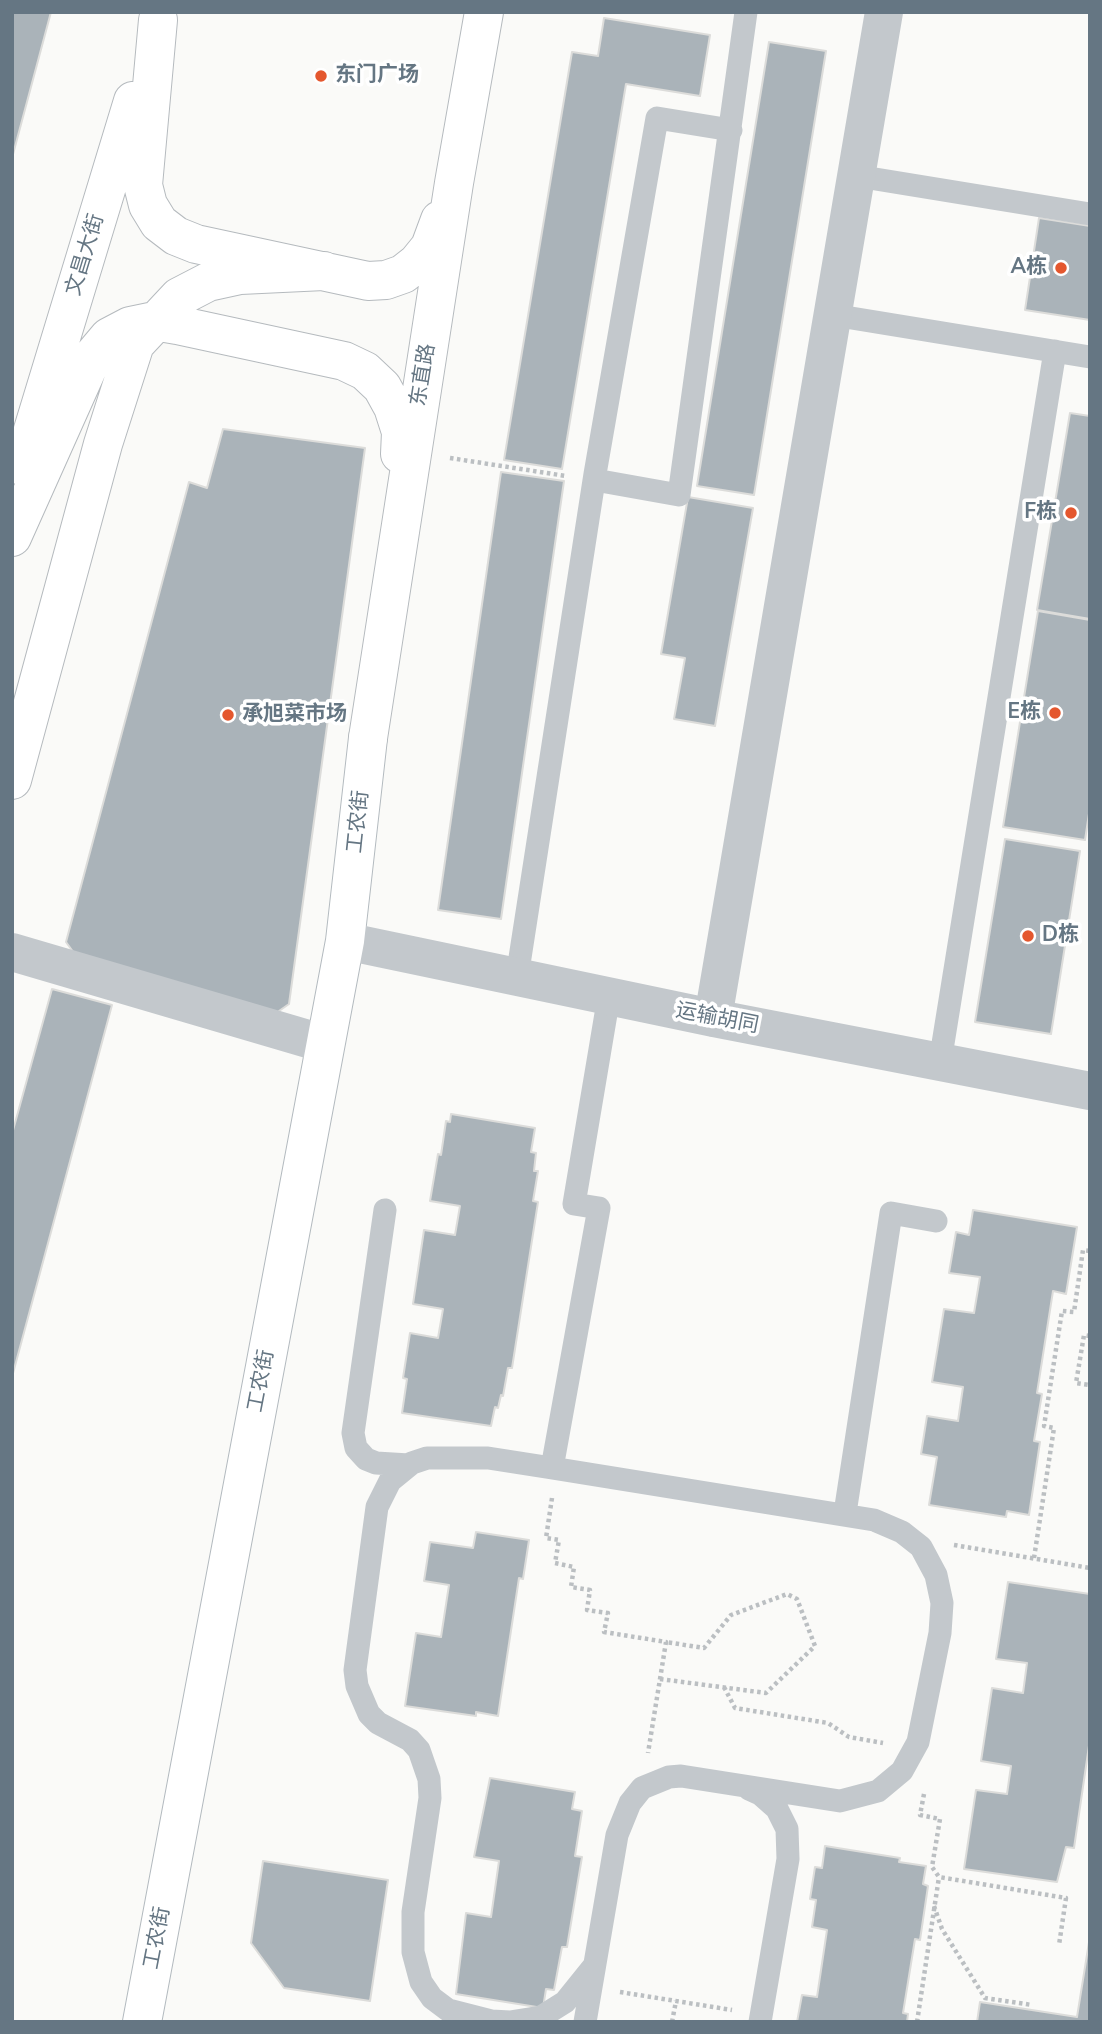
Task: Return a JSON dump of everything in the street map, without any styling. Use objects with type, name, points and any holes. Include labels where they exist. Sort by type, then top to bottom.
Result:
[{"type":"main road","name":"东直路","points":[[368,738],[454,183],[484,12]]},
{"type":"main road","points":[[159,16],[143,185],[148,205],[159,223],[186,240],[368,281],[386,280],[403,274],[429,247],[454,183]]},
{"type":"main road","name":"文昌大街","points":[[12,498],[159,16]]},
{"type":"main road","points":[[12,780],[103,444],[135,344],[178,297],[208,282],[240,275],[324,271]]},
{"type":"main road","points":[[12,537],[93,356],[109,337],[130,326],[154,321],[344,361],[365,371],[382,387],[393,407],[401,432],[396,551]]},
{"type":"main road","name":"工农街","points":[[142,2022],[345,941],[368,738]]},
{"type":"street","points":[[713,1018],[884,12]]},
{"type":"street","name":"运输胡同","points":[[345,941],[713,1018],[1090,1091]]},
{"type":"street","points":[[12,952],[325,1044]]},
{"type":"lane","points":[[594,480],[679,495],[746,12]]},
{"type":"lane","points":[[517,977],[594,480],[657,118],[731,130]]},
{"type":"lane","points":[[857,176],[1090,214]]},
{"type":"lane","points":[[833,315],[1090,357]]},
{"type":"lane","points":[[940,1062],[1055,351]]},
{"type":"lane","points":[[555,1468],[599,1208],[574,1204],[609,996]]},
{"type":"lane","points":[[385,1210],[353,1433],[356,1448],[366,1459],[376,1463],[409,1465],[442,1457],[488,1458],[845,1513],[874,1520],[908,1537],[921,1547],[936,1575],[942,1603],[940,1633],[918,1742],[902,1771],[878,1791],[840,1801],[681,1776],[669,1777],[642,1788],[630,1803],[617,1835],[585,2022]]},
{"type":"lane","points":[[845,1513],[891,1213],[936,1221]]},
{"type":"lane","points":[[409,1465],[390,1482],[377,1507],[355,1670],[362,1703],[369,1714],[378,1723],[410,1740],[419,1750],[429,1779],[430,1798],[413,1912],[413,1952],[421,1982],[432,1998],[448,2010],[491,2021],[510,2022],[541,2017],[565,2002],[596,1964]]},
{"type":"lane","points":[[739,1785],[760,1794],[776,1809],[787,1829],[788,1859],[761,2019]]},
{"type":"path","points":[[412,452],[594,480]]},
{"type":"path","points":[[1034,1559],[1055,1428],[1044,1426],[1062,1311],[1074,1312],[1083,1250],[1090,1251]]},
{"type":"path","points":[[1090,1336],[1084,1335],[1076,1383],[1090,1385]]},
{"type":"path","points":[[555,1468],[546,1538],[559,1540],[555,1563],[573,1567],[571,1587],[590,1590],[587,1610],[608,1613],[604,1632],[704,1648],[731,1615],[787,1594],[796,1599],[815,1646],[766,1693],[660,1679]]},
{"type":"path","points":[[908,1537],[1090,1568]]},
{"type":"path","points":[[642,1788],[666,1642]]},
{"type":"path","points":[[917,2022],[939,1877]]},
{"type":"path","points":[[934,1906],[942,1929],[985,1998],[1032,2005]]},
{"type":"path","points":[[592,1987],[761,2019]]},
{"type":"path","points":[[672,2022],[676,2001]]},
{"type":"building","points":[[12,12],[51,12],[12,158]]},
{"type":"building","points":[[604,18],[710,35],[700,96],[626,84],[562,469],[504,460],[572,52],[598,56]]},
{"type":"building","points":[[769,42],[826,51],[754,495],[697,486]]},
{"type":"building","name":"A栋","points":[[1039,218],[1090,226],[1090,320],[1025,310]]},
{"type":"building","name":"F栋","points":[[1070,413],[1090,416],[1090,619],[1037,610]]},
{"type":"building","name":"承旭菜市场","points":[[223,429],[365,448],[289,1004],[269,1018],[84,967],[66,942],[189,482],[207,488]]},
{"type":"building","points":[[501,472],[564,481],[501,919],[438,910]]},
{"type":"building","points":[[688,497],[753,508],[715,726],[674,719],[685,658],[661,654]]},
{"type":"building","name":"E栋","points":[[1038,611],[1090,620],[1090,807],[1085,840],[1003,827]]},
{"type":"building","name":"D栋","points":[[1005,839],[1080,851],[1051,1034],[975,1022]]},
{"type":"building","points":[[52,989],[112,1005],[12,1377],[12,1134]]},
{"type":"building","points":[[451,1114],[535,1128],[531,1152],[536,1153],[534,1171],[538,1171],[533,1201],[538,1202],[512,1368],[508,1368],[503,1396],[501,1395],[498,1408],[495,1407],[491,1426],[402,1413],[407,1379],[403,1378],[410,1333],[438,1338],[443,1309],[413,1304],[424,1230],[455,1235],[460,1206],[430,1201],[438,1154],[441,1155],[446,1121],[450,1122]]},
{"type":"building","points":[[973,1210],[1077,1227],[1066,1294],[1053,1291],[1037,1393],[1042,1394],[1034,1441],[1040,1442],[1029,1515],[1007,1511],[1006,1517],[929,1505],[937,1457],[921,1454],[927,1416],[958,1421],[963,1387],[932,1382],[944,1309],[974,1313],[980,1277],[949,1273],[956,1232],[969,1235]]},
{"type":"building","points":[[476,1532],[529,1540],[523,1579],[519,1578],[498,1716],[476,1712],[476,1716],[405,1706],[416,1633],[441,1637],[449,1585],[424,1581],[430,1542],[473,1548]]},
{"type":"building","points":[[1008,1582],[1090,1594],[1090,1739],[1074,1848],[1066,1847],[1057,1882],[964,1869],[976,1790],[1007,1794],[1011,1766],[981,1761],[992,1688],[1023,1693],[1027,1663],[996,1659]]},
{"type":"building","points":[[490,1778],[575,1792],[572,1809],[582,1811],[575,1856],[582,1857],[567,1947],[562,1947],[554,1990],[546,1989],[543,2008],[456,1994],[466,1913],[491,1917],[499,1861],[474,1857]]},
{"type":"building","points":[[825,1846],[900,1858],[899,1862],[926,1866],[923,1884],[928,1886],[920,1940],[915,1939],[903,2013],[908,2014],[907,2022],[797,2022],[802,1995],[817,1997],[827,1930],[812,1927],[816,1900],[810,1899],[815,1867],[822,1868]]},
{"type":"building","points":[[263,1861],[388,1880],[370,2001],[284,1988],[251,1943]]},
{"type":"building","points":[[1090,1936],[1090,2022],[977,2022],[980,2002],[1077,2017]]},
{"type":"place","name":"东门广场","points":[[321,76]]},
{"type":"place","name":"A栋","points":[[1061,268]]},
{"type":"place","name":"F栋","points":[[1071,513]]},
{"type":"place","name":"E栋","points":[[1055,713]]},
{"type":"place","name":"承旭菜市场","points":[[228,715]]},
{"type":"place","name":"D栋","points":[[1028,936]]}]
